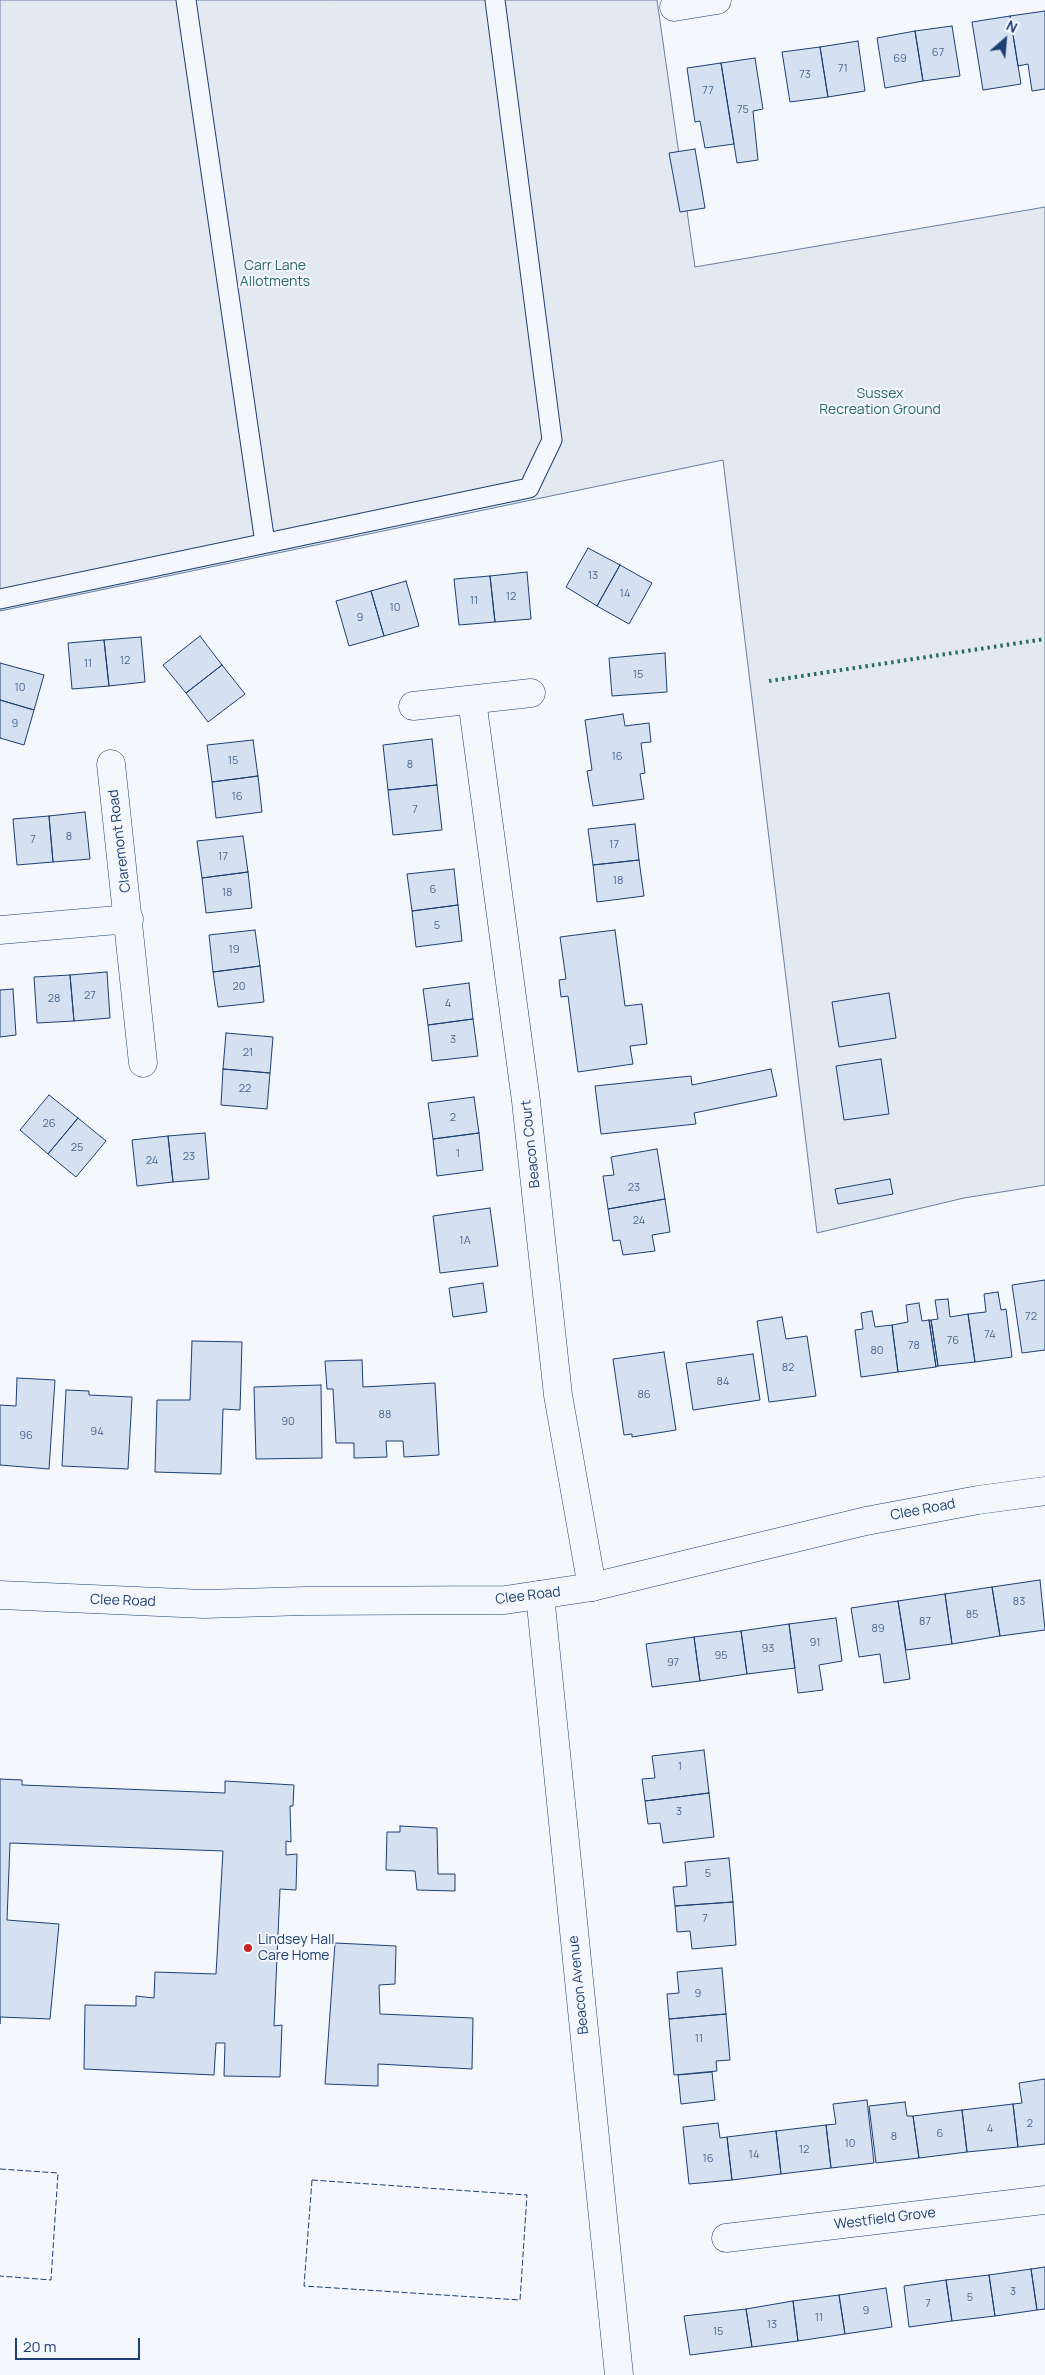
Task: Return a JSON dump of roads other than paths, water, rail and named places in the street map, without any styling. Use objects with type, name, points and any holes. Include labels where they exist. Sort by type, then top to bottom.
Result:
[{"type":"street","points":[[674,7],[717,0]]},
{"type":"street","points":[[413,706],[531,693]]},
{"type":"street","name":"Beacon Court","points":[[472,700],[526,1102],[558,1395],[592,1587]]},
{"type":"street","name":"Claremont Road","points":[[111,764],[144,1063]]},
{"type":"street","points":[[0,930],[129,919]]},
{"type":"street","name":"Clee Road","points":[[0,1595],[204,1604],[316,1601],[505,1600],[592,1587],[866,1521],[978,1500],[1045,1491]]},
{"type":"street","name":"Beacon Avenue","points":[[540,1595],[619,2375]]},
{"type":"street","name":"Westfield Grove","points":[[726,2238],[1045,2200]]},
{"type":"lane","points":[[186,0],[265,543]]},
{"type":"lane","points":[[0,599],[529,488],[552,440],[495,0]]},
{"type":"place","name":"Lindsey Hall Care Home","points":[[248,1948]]},
{"type":"park label","name":"Carr Lane Allotments","points":[[275,274]]},
{"type":"park label","name":"Sussex Recreation Ground","points":[[880,402]]}]
